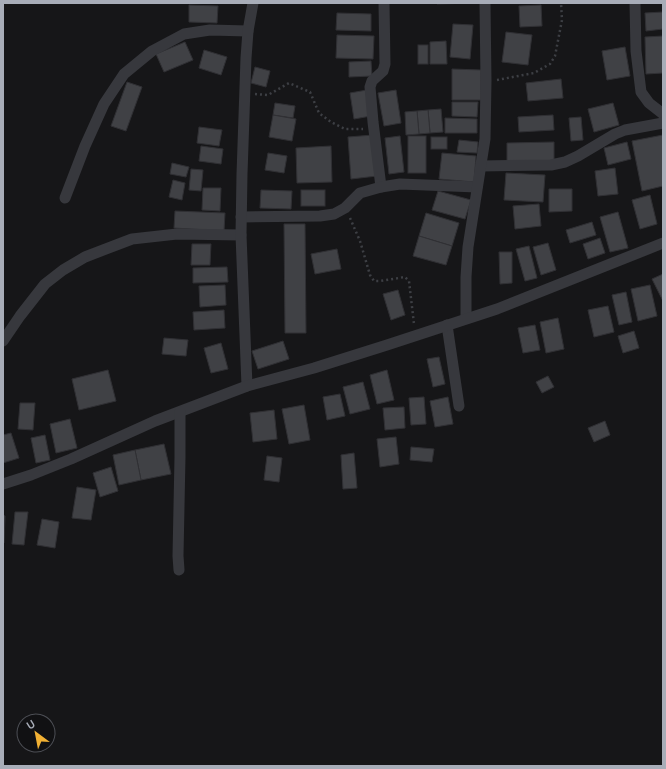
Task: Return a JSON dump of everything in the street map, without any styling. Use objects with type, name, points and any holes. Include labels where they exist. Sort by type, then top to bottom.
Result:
[{"type":"street","points":[[247,386],[241,217],[248,31],[253,3]]},
{"type":"street","points":[[381,187],[370,87],[372,81],[383,71],[385,64],[384,3]]},
{"type":"street","points":[[466,318],[468,247],[485,139],[485,3]]},
{"type":"street","points":[[635,3],[636,51],[641,92],[649,103],[663,114]]},
{"type":"street","points":[[64,198],[104,104],[124,74],[152,50],[184,34],[210,30],[248,31]]},
{"type":"street","points":[[481,166],[551,165],[565,162],[625,130],[663,123]]},
{"type":"street","points":[[241,217],[320,216],[334,214],[345,208],[360,193],[381,187],[400,184],[477,187]]},
{"type":"street","points":[[3,341],[20,316],[46,284],[63,270],[85,257],[132,239],[177,234],[241,235]]},
{"type":"street","points":[[3,484],[31,475],[71,459],[155,421],[247,386],[314,368],[497,309],[663,243]]},
{"type":"street","points":[[447,325],[459,406]]},
{"type":"street","points":[[178,570],[180,412]]},
{"type":"path","points":[[486,81],[534,73],[550,64],[555,56],[562,20],[561,3]]},
{"type":"path","points":[[245,94],[268,95],[289,83],[310,92],[319,113],[330,122],[345,129],[362,129],[373,122]]},
{"type":"path","points":[[345,208],[360,241],[370,274],[374,280],[380,282],[405,277],[408,281],[416,336]]},
{"type":"building","points":[[437,3],[474,3],[437,4]]},
{"type":"building","points":[[189,5],[218,6],[217,23],[189,22]]},
{"type":"building","points":[[541,5],[542,26],[520,27],[519,6]]},
{"type":"building","points":[[663,12],[663,29],[646,31],[645,13]]},
{"type":"building","points":[[337,13],[371,14],[371,31],[336,30]]},
{"type":"building","points":[[453,24],[473,25],[470,59],[450,57]]},
{"type":"building","points":[[506,32],[532,35],[528,65],[502,62]]},
{"type":"building","points":[[337,35],[374,36],[373,59],[336,58]]},
{"type":"building","points":[[663,36],[663,73],[646,74],[645,37]]},
{"type":"building","points":[[446,41],[447,64],[430,64],[430,42]]},
{"type":"building","points":[[185,42],[193,60],[164,72],[156,54]]},
{"type":"building","points":[[418,45],[428,45],[428,64],[418,64]]},
{"type":"building","points":[[625,47],[630,76],[607,80],[602,51]]},
{"type":"building","points":[[204,50],[227,57],[221,75],[199,68]]},
{"type":"building","points":[[371,61],[372,76],[349,77],[349,62]]},
{"type":"building","points":[[255,67],[270,71],[266,87],[251,83]]},
{"type":"building","points":[[452,69],[481,70],[481,100],[452,100]]},
{"type":"building","points":[[561,79],[563,98],[528,101],[526,83]]},
{"type":"building","points":[[127,82],[142,87],[126,131],[111,126]]},
{"type":"building","points":[[367,90],[371,116],[354,119],[350,93]]},
{"type":"building","points":[[396,90],[401,123],[384,126],[378,93]]},
{"type":"building","points":[[452,102],[478,102],[477,117],[452,116]]},
{"type":"building","points":[[275,103],[295,106],[293,118],[273,115]]},
{"type":"building","points":[[613,103],[619,125],[594,132],[588,109]]},
{"type":"building","points":[[441,109],[443,132],[430,133],[428,110]]},
{"type":"building","points":[[428,110],[430,133],[419,134],[417,111]]},
{"type":"building","points":[[417,111],[419,134],[406,135],[405,112]]},
{"type":"building","points":[[273,115],[296,119],[292,141],[269,137]]},
{"type":"building","points":[[553,115],[554,130],[519,132],[518,117]]},
{"type":"building","points":[[581,117],[583,140],[571,141],[569,118]]},
{"type":"building","points":[[445,118],[477,119],[477,133],[445,133]]},
{"type":"building","points":[[199,127],[222,130],[219,146],[197,143]]},
{"type":"building","points":[[373,135],[377,176],[351,179],[348,137]]},
{"type":"building","points":[[663,135],[663,186],[642,191],[632,141]]},
{"type":"building","points":[[400,136],[404,172],[389,174],[385,138]]},
{"type":"building","points":[[408,136],[426,136],[426,173],[408,173]]},
{"type":"building","points":[[431,137],[447,137],[447,149],[431,149]]},
{"type":"building","points":[[459,140],[478,142],[477,153],[457,152]]},
{"type":"building","points":[[554,142],[554,161],[507,163],[507,143]]},
{"type":"building","points":[[627,142],[631,159],[608,165],[604,148]]},
{"type":"building","points":[[201,146],[223,149],[221,164],[199,161]]},
{"type":"building","points":[[331,146],[332,182],[297,183],[296,148]]},
{"type":"building","points":[[268,153],[287,156],[284,173],[265,170]]},
{"type":"building","points":[[442,153],[476,156],[474,182],[439,179]]},
{"type":"building","points":[[172,163],[189,167],[186,177],[170,174]]},
{"type":"building","points":[[615,168],[618,194],[598,196],[595,171]]},
{"type":"building","points":[[191,169],[203,170],[201,191],[189,190]]},
{"type":"building","points":[[506,173],[545,175],[543,202],[504,200]]},
{"type":"building","points":[[173,180],[185,183],[182,200],[169,197]]},
{"type":"building","points":[[203,188],[221,188],[220,211],[202,210]]},
{"type":"building","points":[[549,189],[572,189],[572,211],[549,212]]},
{"type":"building","points":[[261,190],[292,191],[291,209],[260,208]]},
{"type":"building","points":[[301,190],[325,190],[325,206],[301,206]]},
{"type":"building","points":[[438,191],[471,200],[465,219],[432,210]]},
{"type":"building","points":[[650,195],[657,224],[640,229],[632,200]]},
{"type":"building","points":[[539,204],[541,226],[515,229],[513,206]]},
{"type":"building","points":[[175,211],[225,213],[224,231],[174,228]]},
{"type":"building","points":[[618,212],[628,248],[610,252],[600,217]]},
{"type":"building","points":[[426,213],[459,223],[452,246],[419,236]]},
{"type":"building","points":[[592,222],[596,235],[570,243],[566,230]]},
{"type":"building","points":[[284,224],[305,224],[306,333],[285,333]]},
{"type":"building","points":[[419,236],[452,246],[446,265],[413,256]]},
{"type":"building","points":[[600,238],[605,253],[588,259],[583,244]]},
{"type":"building","points":[[548,243],[556,270],[541,275],[533,247]]},
{"type":"building","points":[[192,244],[211,244],[210,265],[191,265]]},
{"type":"building","points":[[529,246],[537,278],[525,281],[516,249]]},
{"type":"building","points":[[337,249],[341,269],[315,274],[311,254]]},
{"type":"building","points":[[499,252],[512,252],[512,283],[500,284]]},
{"type":"building","points":[[227,267],[228,282],[193,283],[193,268]]},
{"type":"building","points":[[663,274],[663,301],[652,279]]},
{"type":"building","points":[[225,285],[226,305],[200,307],[199,286]]},
{"type":"building","points":[[650,285],[657,316],[638,321],[631,289]]},
{"type":"building","points":[[398,290],[405,315],[391,320],[383,294]]},
{"type":"building","points":[[626,292],[632,322],[619,325],[612,295]]},
{"type":"building","points":[[608,306],[614,332],[594,337],[588,310]]},
{"type":"building","points":[[224,310],[225,328],[194,330],[193,312]]},
{"type":"building","points":[[558,318],[564,349],[546,353],[540,322]]},
{"type":"building","points":[[535,325],[540,350],[523,353],[518,328]]},
{"type":"building","points":[[634,331],[639,348],[623,353],[618,336]]},
{"type":"building","points":[[164,338],[188,340],[186,356],[162,354]]},
{"type":"building","points":[[283,341],[289,359],[258,369],[252,351]]},
{"type":"building","points":[[221,343],[228,369],[211,373],[204,348]]},
{"type":"building","points":[[439,357],[445,384],[433,387],[427,359]]},
{"type":"building","points":[[108,370],[116,401],[79,410],[72,379]]},
{"type":"building","points":[[387,370],[394,400],[377,404],[370,375]]},
{"type":"building","points":[[548,376],[554,387],[542,393],[536,382]]},
{"type":"building","points":[[363,382],[370,409],[350,414],[343,387]]},
{"type":"building","points":[[340,394],[345,416],[327,420],[323,397]]},
{"type":"building","points":[[424,397],[426,424],[411,425],[409,398]]},
{"type":"building","points":[[448,397],[453,424],[435,427],[430,401]]},
{"type":"building","points":[[20,403],[35,403],[33,430],[18,429]]},
{"type":"building","points":[[304,405],[310,440],[289,444],[282,409]]},
{"type":"building","points":[[404,407],[405,428],[385,430],[383,408]]},
{"type":"building","points":[[274,410],[277,439],[253,442],[250,413]]},
{"type":"building","points":[[70,419],[77,448],[56,453],[50,424]]},
{"type":"building","points":[[605,421],[610,435],[594,442],[588,428]]},
{"type":"building","points":[[11,433],[19,458],[3,463],[3,435]]},
{"type":"building","points":[[45,435],[50,460],[36,463],[31,438]]},
{"type":"building","points":[[396,437],[399,464],[380,467],[377,439]]},
{"type":"building","points":[[164,444],[171,474],[141,480],[135,450]]},
{"type":"building","points":[[411,447],[434,449],[432,462],[410,460]]},
{"type":"building","points":[[135,450],[141,480],[119,485],[113,455]]},
{"type":"building","points":[[354,453],[357,488],[343,489],[341,455]]},
{"type":"building","points":[[267,456],[282,458],[279,482],[264,480]]},
{"type":"building","points":[[111,467],[118,491],[100,497],[93,473]]},
{"type":"building","points":[[77,487],[96,490],[91,520],[72,518]]},
{"type":"building","points":[[15,512],[28,512],[24,545],[12,544]]},
{"type":"building","points":[[3,515],[5,516],[4,543],[3,543]]},
{"type":"building","points":[[42,519],[59,522],[55,548],[37,545]]}]
